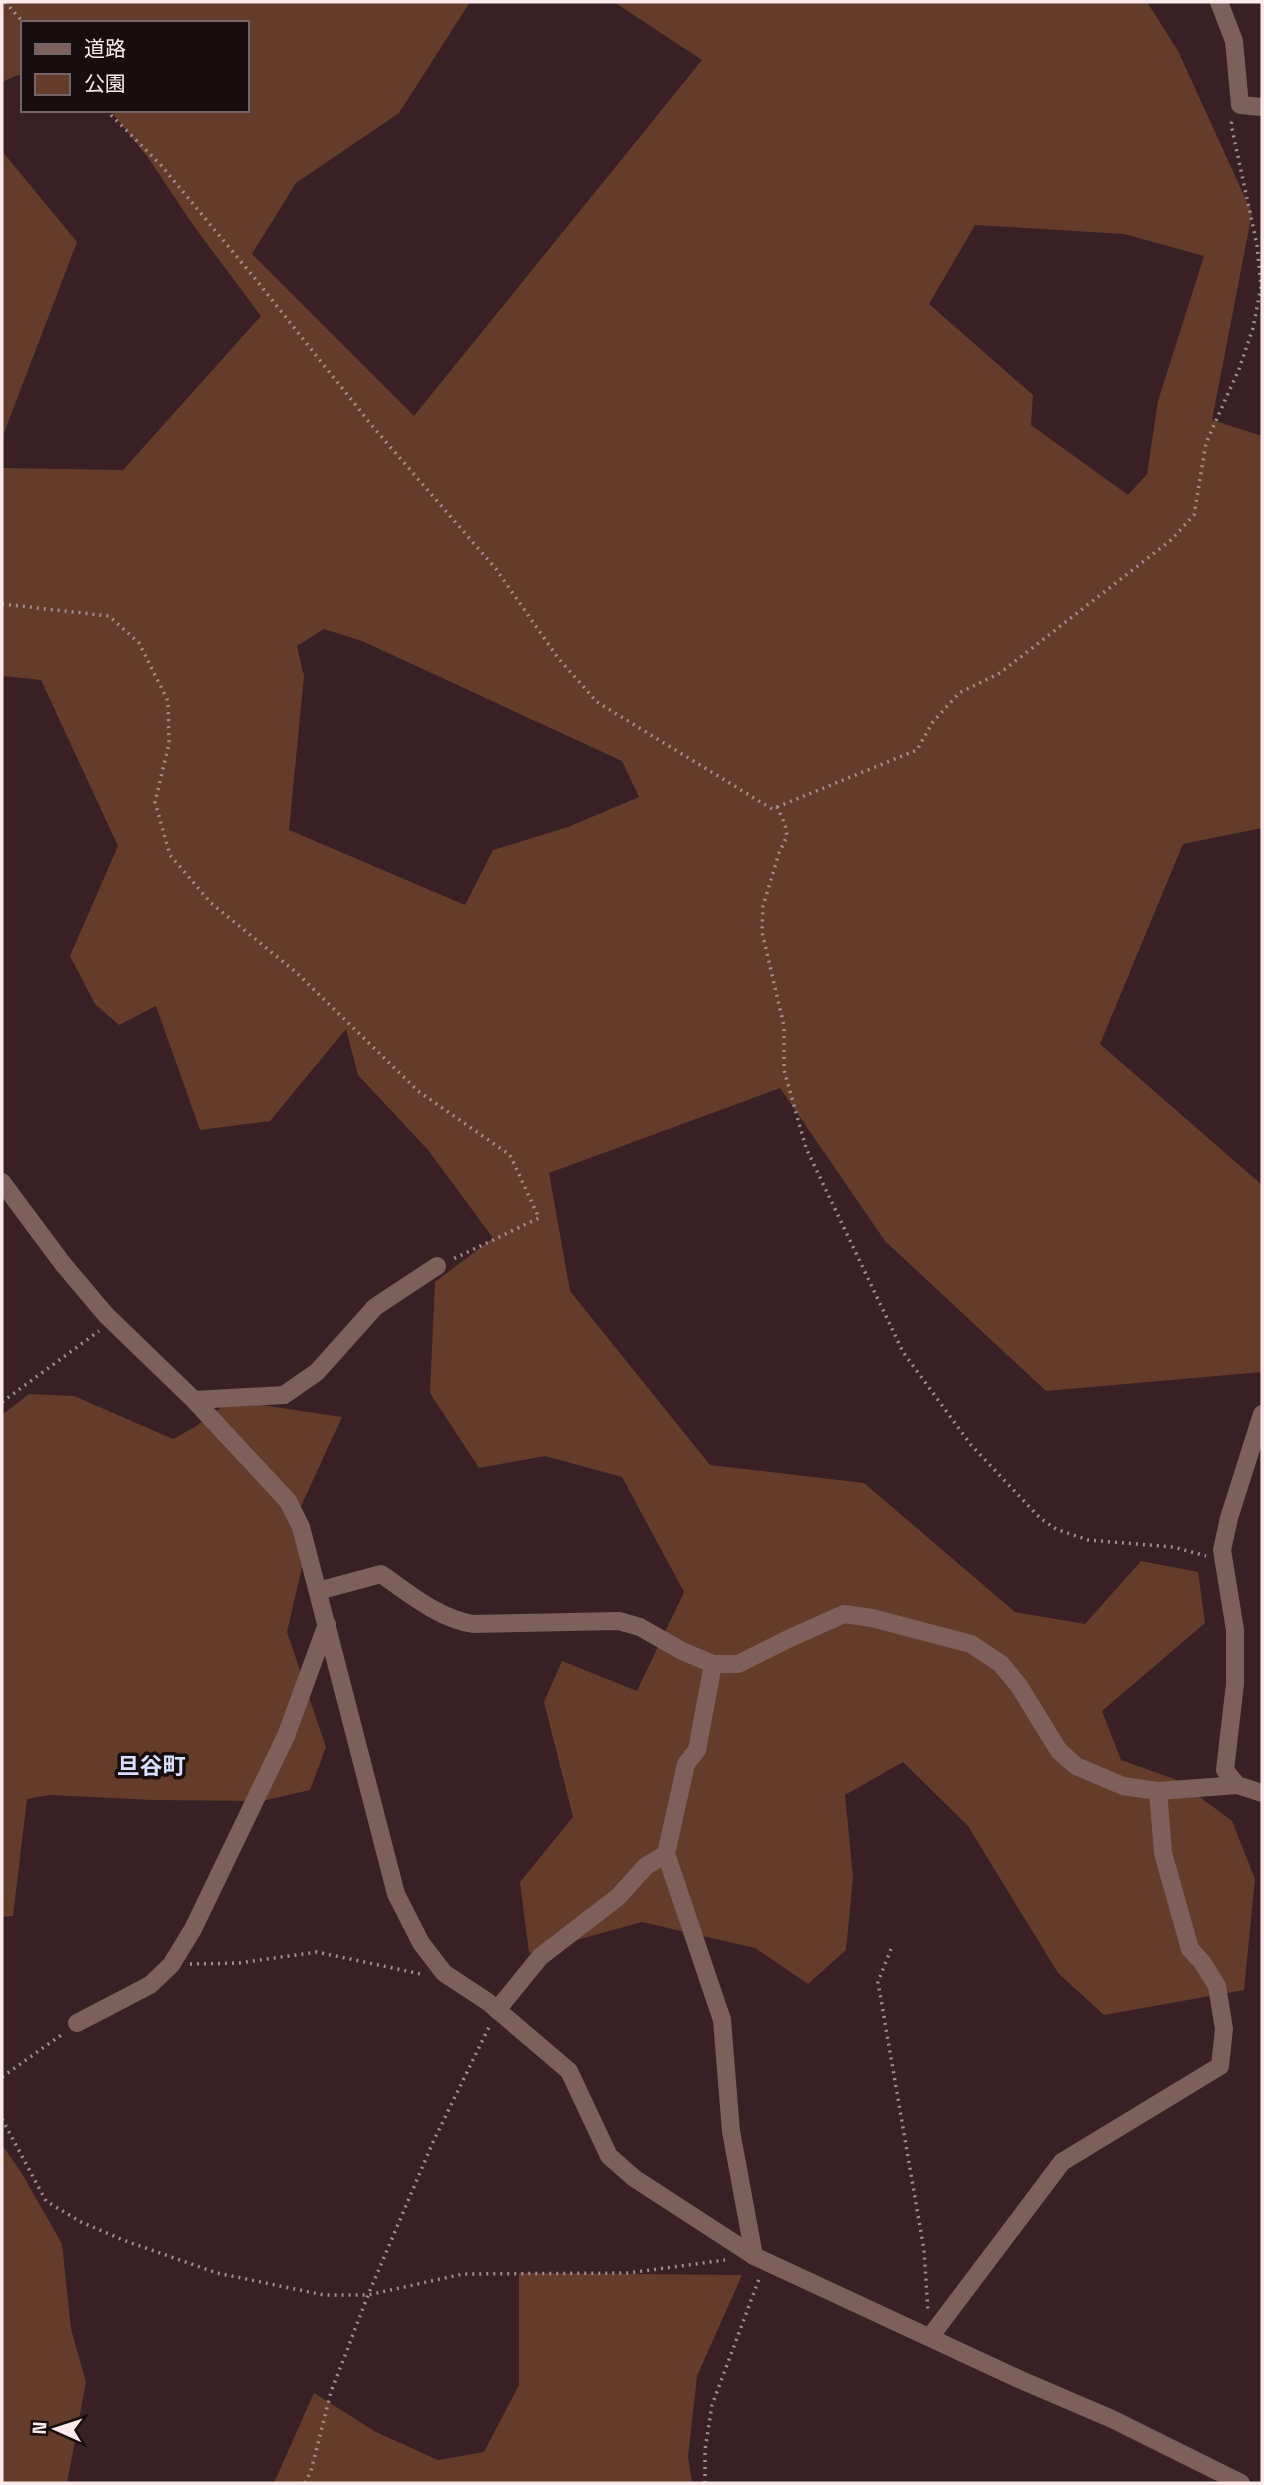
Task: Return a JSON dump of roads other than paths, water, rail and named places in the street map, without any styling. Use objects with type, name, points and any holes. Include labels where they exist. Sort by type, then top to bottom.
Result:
[{"type":"street","points":[[1219,2],[1234,41],[1240,105],[1262,107]]},
{"type":"street","points":[[2,1182],[64,1265],[112,1321],[194,1400],[288,1501],[301,1527],[396,1894],[421,1943],[444,1973],[497,2010],[569,2071],[609,2156],[634,2178],[754,2256],[1021,2380],[1112,2419],[1241,2483]]},
{"type":"street","points":[[194,1400],[284,1395],[317,1372],[375,1307],[437,1266]]},
{"type":"street","points":[[1237,1785],[1226,1770],[1235,1684],[1235,1630],[1222,1550],[1228,1518],[1262,1414]]},
{"type":"street","points":[[318,1591],[381,1574],[440,1614],[455,1621],[473,1624],[620,1621],[640,1627],[682,1651],[713,1664],[738,1664],[844,1614],[872,1618],[971,1644],[1001,1664],[1019,1686],[1059,1751],[1076,1766],[1124,1786],[1158,1791],[1237,1785],[1262,1793]]},
{"type":"street","points":[[77,2023],[150,1985],[171,1965],[193,1929],[286,1736],[327,1624]]},
{"type":"street","points":[[713,1664],[697,1750],[686,1764],[666,1854],[722,2020],[730,2131],[754,2256]]},
{"type":"street","points":[[930,2337],[1062,2162],[1220,2066],[1224,2029],[1217,1986],[1190,1949],[1163,1853],[1158,1791]]},
{"type":"street","points":[[497,2010],[540,1957],[618,1897],[646,1866],[666,1854]]},
{"type":"district","name":"旦谷町","points":[[151,1766]]}]
